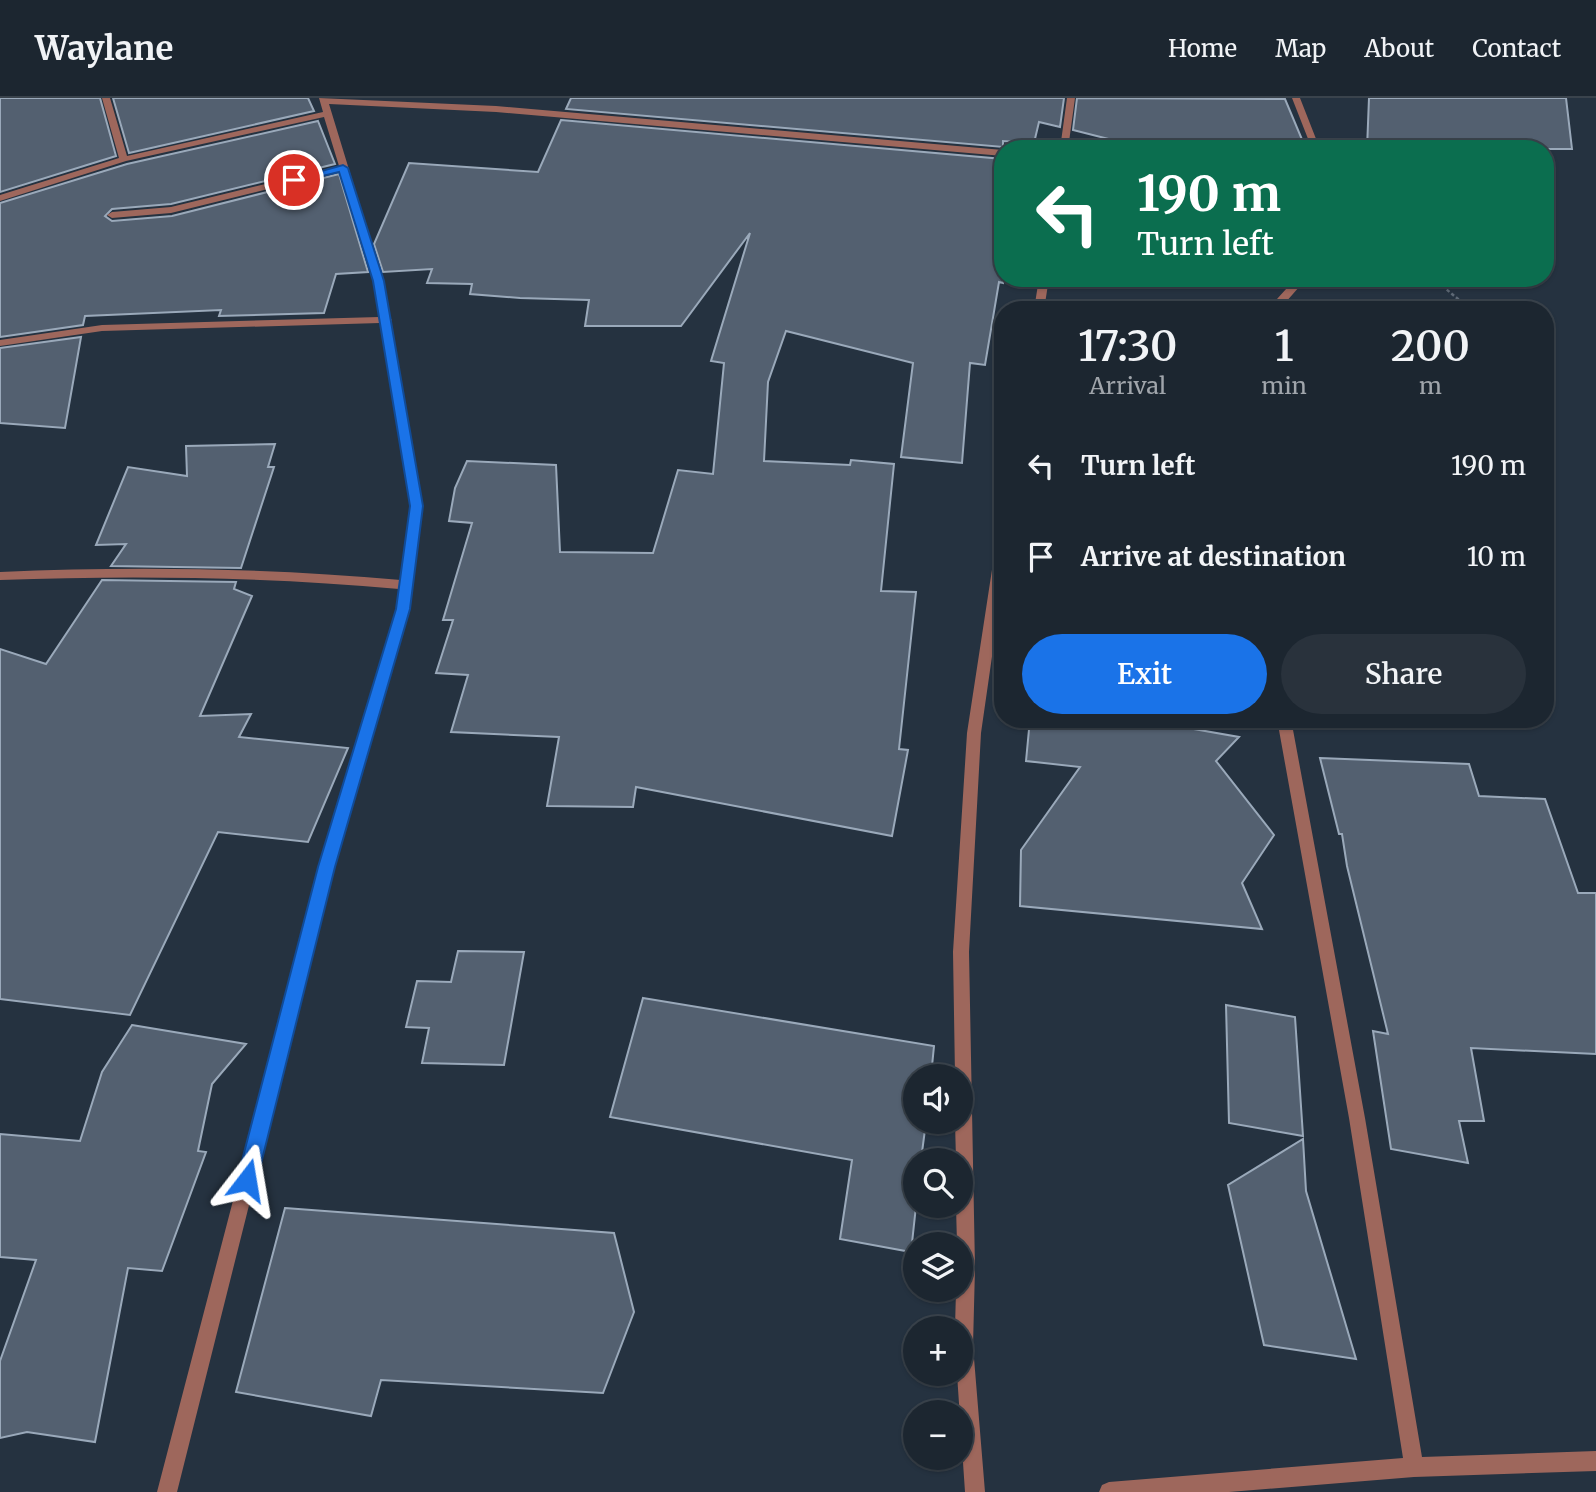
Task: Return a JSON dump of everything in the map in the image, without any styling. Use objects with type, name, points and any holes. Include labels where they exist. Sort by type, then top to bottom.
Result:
[{"type":"street","points":[[106,98],[124,159]]},
{"type":"street","points":[[1066,140],[1071,98]]},
{"type":"street","points":[[1296,98],[1312,140]]},
{"type":"street","points":[[167,1492],[323,880],[403,609],[416,506],[387,320],[378,281],[324,104]]},
{"type":"street","points":[[0,198],[124,159],[324,104],[496,109],[994,152]]},
{"type":"street","points":[[112,215],[171,210],[343,168]]},
{"type":"street","points":[[1282,301],[1294,287]]},
{"type":"street","points":[[0,342],[102,328],[387,320]]},
{"type":"street","points":[[0,576],[88,572],[312,575],[406,585]]},
{"type":"street","points":[[975,1492],[964,1346],[966,1268],[961,952],[974,733],[994,598]]},
{"type":"street","points":[[1286,728],[1357,1118],[1414,1467]]},
{"type":"street","points":[[1109,1492],[1414,1467],[1596,1461]]},
{"type":"path","points":[[1444,287],[1460,301]]},
{"type":"building","points":[[0,98],[100,98],[116,156],[0,192]]},
{"type":"building","points":[[113,98],[308,98],[314,111],[129,153]]},
{"type":"building","points":[[571,98],[1064,98],[1060,127],[1039,122],[1035,140],[994,140],[994,146],[566,109]]},
{"type":"building","points":[[1077,98],[1285,99],[1302,140],[1112,140],[1073,130]]},
{"type":"building","points":[[1369,98],[1566,98],[1572,149],[1554,149],[1554,140],[1367,140]]},
{"type":"building","points":[[561,120],[994,158],[994,287],[998,287],[985,365],[970,363],[962,463],[901,457],[913,363],[786,331],[768,382],[764,461],[850,465],[851,460],[894,464],[881,591],[916,592],[899,749],[908,750],[892,836],[636,787],[633,807],[547,806],[559,737],[451,732],[468,675],[436,673],[453,620],[443,620],[472,523],[449,521],[455,488],[467,461],[556,465],[560,552],[653,553],[678,470],[713,474],[724,363],[711,361],[750,233],[681,326],[585,326],[589,300],[470,294],[472,284],[427,283],[432,269],[383,272],[374,244],[409,163],[538,172]]},
{"type":"building","points":[[318,121],[335,164],[171,204],[112,209],[105,216],[112,221],[172,216],[339,174],[368,272],[336,274],[324,313],[219,316],[221,310],[85,316],[83,325],[0,337],[0,203],[127,164]]},
{"type":"building","points":[[81,337],[65,428],[0,423],[0,348]]},
{"type":"building","points":[[275,444],[268,467],[274,467],[241,568],[111,566],[126,544],[96,545],[128,467],[187,476],[186,446]]},
{"type":"building","points":[[102,580],[236,582],[234,589],[252,596],[200,716],[251,714],[239,737],[348,748],[308,842],[218,832],[130,1015],[0,999],[0,649],[46,664]]},
{"type":"building","points":[[1029,728],[1188,728],[1239,737],[1216,761],[1274,835],[1242,883],[1262,929],[1020,906],[1021,850],[1080,767],[1026,761]]},
{"type":"building","points":[[1320,758],[1469,764],[1479,796],[1545,799],[1578,893],[1596,893],[1596,1054],[1471,1048],[1484,1121],[1459,1121],[1468,1163],[1391,1149],[1373,1031],[1388,1034],[1347,866],[1342,834],[1339,834]]},
{"type":"building","points":[[458,951],[524,952],[504,1065],[422,1063],[429,1028],[406,1027],[417,981],[451,982]]},
{"type":"building","points":[[643,998],[934,1046],[932,1064],[903,1064],[903,1134],[924,1134],[923,1148],[903,1148],[903,1218],[915,1218],[913,1232],[903,1232],[903,1251],[840,1239],[852,1160],[610,1117]]},
{"type":"building","points":[[1226,1005],[1295,1017],[1303,1136],[1229,1123]]},
{"type":"building","points":[[132,1025],[246,1044],[212,1084],[198,1151],[206,1152],[162,1271],[128,1268],[95,1442],[27,1432],[0,1438],[0,1361],[36,1260],[0,1257],[0,1134],[80,1141],[102,1072]]},
{"type":"building","points":[[1303,1139],[1306,1191],[1356,1359],[1264,1345],[1228,1185]]},
{"type":"building","points":[[285,1208],[614,1233],[634,1312],[603,1393],[381,1380],[371,1416],[236,1392]]},
{"type":"route","points":[[247,1180],[327,867],[403,609],[416,506],[387,320],[378,281],[343,168],[294,180]]}]
